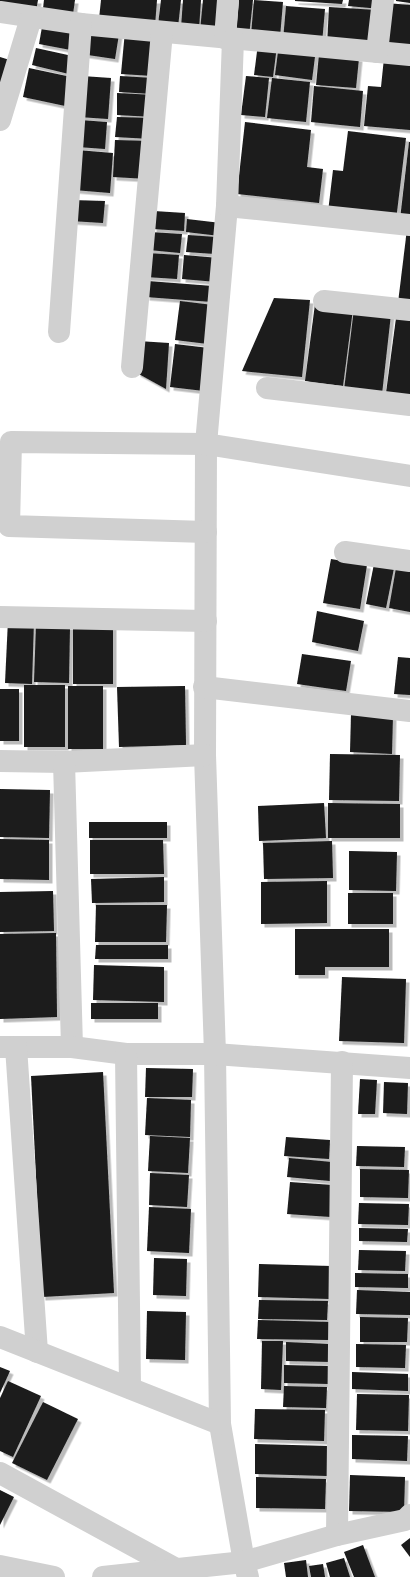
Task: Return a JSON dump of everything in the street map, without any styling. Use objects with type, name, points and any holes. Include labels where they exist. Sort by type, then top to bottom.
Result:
[{"type":"street","points":[[228,0],[227,206],[206,444],[206,621],[204,687],[215,1054],[220,1424],[246,1570]]},
{"type":"street","points":[[377,52],[383,0]]},
{"type":"street","points":[[0,12],[31,18],[81,24],[410,55]]},
{"type":"street","points":[[0,120],[31,18]]},
{"type":"street","points":[[59,332],[81,24]]},
{"type":"street","points":[[132,367],[162,32]]},
{"type":"street","points":[[227,206],[410,225]]},
{"type":"street","points":[[324,300],[410,310]]},
{"type":"street","points":[[267,388],[410,405]]},
{"type":"street","points":[[206,532],[9,526],[11,442],[206,444],[410,476]]},
{"type":"street","points":[[345,552],[410,561]]},
{"type":"street","points":[[0,617],[206,621]]},
{"type":"street","points":[[204,687],[410,711]]},
{"type":"street","points":[[0,762],[64,762],[205,755]]},
{"type":"street","points":[[64,762],[72,1047]]},
{"type":"street","points":[[37,1352],[8,1047],[72,1047],[126,1054],[215,1054],[410,1068]]},
{"type":"street","points":[[126,1054],[130,1388]]},
{"type":"street","points":[[337,1535],[342,1062]]},
{"type":"street","points":[[0,1337],[220,1424]]},
{"type":"street","points":[[0,1473],[176,1569]]},
{"type":"street","points":[[103,1577],[176,1569],[246,1570],[337,1535],[406,1520],[410,1515]]},
{"type":"street","points":[[0,1566],[54,1577]]},
{"type":"building","points":[[0,0],[38,0],[36,11],[0,5]]},
{"type":"building","points":[[44,0],[75,0],[72,21],[42,17]]},
{"type":"building","points":[[101,0],[157,0],[155,25],[99,19]]},
{"type":"building","points":[[161,0],[181,0],[178,27],[158,25]]},
{"type":"building","points":[[183,0],[201,0],[199,29],[181,28]]},
{"type":"building","points":[[203,0],[226,0],[223,34],[200,31]]},
{"type":"building","points":[[239,0],[253,0],[249,36],[236,34]]},
{"type":"building","points":[[254,0],[283,2],[280,37],[251,35]]},
{"type":"building","points":[[295,0],[343,0],[342,4]]},
{"type":"building","points":[[349,0],[382,0],[381,9],[348,6]]},
{"type":"building","points":[[410,0],[410,3],[396,1]]},
{"type":"building","points":[[386,3],[410,5],[410,48],[382,45]]},
{"type":"building","points":[[286,6],[325,9],[322,43],[283,40]]},
{"type":"building","points":[[329,7],[376,10],[374,48],[327,45]]},
{"type":"building","points":[[42,27],[79,34],[76,51],[39,44]]},
{"type":"building","points":[[84,29],[119,34],[115,59],[81,54]]},
{"type":"building","points":[[125,31],[156,34],[153,76],[121,74]]},
{"type":"building","points":[[258,44],[277,46],[273,77],[254,75]]},
{"type":"building","points":[[279,44],[316,49],[312,80],[275,75]]},
{"type":"building","points":[[36,48],[77,57],[73,75],[32,65]]},
{"type":"building","points":[[319,54],[359,58],[356,88],[316,85]]},
{"type":"building","points":[[0,57],[13,61],[0,100]]},
{"type":"building","points":[[384,58],[410,60],[410,130],[364,126],[368,86],[381,87]]},
{"type":"building","points":[[29,68],[76,78],[70,107],[23,97]]},
{"type":"building","points":[[82,76],[111,78],[108,119],[79,117]]},
{"type":"building","points":[[120,76],[153,78],[152,94],[119,92]]},
{"type":"building","points":[[246,76],[269,78],[265,117],[241,115]]},
{"type":"building","points":[[272,78],[310,82],[306,122],[267,118]]},
{"type":"building","points":[[314,86],[363,91],[360,127],[311,122]]},
{"type":"building","points":[[117,93],[154,95],[153,117],[117,115]]},
{"type":"building","points":[[117,117],[152,118],[151,139],[115,137]]},
{"type":"building","points":[[80,120],[107,122],[105,149],[78,147]]},
{"type":"building","points":[[245,122],[311,130],[307,167],[323,169],[319,203],[237,194]]},
{"type":"building","points":[[348,131],[406,138],[396,220],[328,212],[333,170],[343,171]]},
{"type":"building","points":[[115,140],[150,141],[148,179],[113,177]]},
{"type":"building","points":[[410,142],[410,220],[400,219]]},
{"type":"building","points":[[77,150],[113,153],[110,193],[74,190]]},
{"type":"building","points":[[72,200],[105,201],[103,223],[71,221]]},
{"type":"building","points":[[154,211],[185,213],[184,231],[153,229]]},
{"type":"building","points":[[187,219],[221,223],[220,236],[186,232]]},
{"type":"building","points":[[407,229],[410,229],[410,304],[398,303]]},
{"type":"building","points":[[150,232],[182,234],[180,253],[149,250]]},
{"type":"building","points":[[188,235],[216,237],[215,254],[186,252]]},
{"type":"building","points":[[148,253],[179,255],[177,279],[146,277]]},
{"type":"building","points":[[184,255],[219,258],[217,282],[182,279]]},
{"type":"building","points":[[148,281],[213,286],[212,302],[146,297]]},
{"type":"building","points":[[274,298],[310,300],[302,377],[242,371]]},
{"type":"building","points":[[180,301],[213,305],[208,344],[175,340]]},
{"type":"building","points":[[315,304],[353,309],[343,386],[305,381]]},
{"type":"building","points":[[354,309],[391,314],[382,394],[344,390]]},
{"type":"building","points":[[396,318],[410,320],[410,397],[386,393]]},
{"type":"building","points":[[138,341],[169,343],[166,389],[137,373]]},
{"type":"building","points":[[175,344],[209,348],[204,391],[170,387]]},
{"type":"building","points":[[331,559],[367,565],[360,609],[323,603]]},
{"type":"building","points":[[375,559],[395,563],[386,608],[366,604]]},
{"type":"building","points":[[396,568],[410,571],[410,612],[389,608]]},
{"type":"building","points":[[317,611],[364,621],[358,651],[312,642]]},
{"type":"building","points":[[8,620],[34,621],[32,684],[5,683]]},
{"type":"building","points":[[73,624],[113,624],[113,684],[73,684]]},
{"type":"building","points":[[36,625],[70,626],[69,683],[34,682]]},
{"type":"building","points":[[302,654],[351,661],[346,691],[297,684]]},
{"type":"building","points":[[398,657],[410,658],[410,695],[394,694]]},
{"type":"building","points":[[24,685],[65,685],[65,747],[24,747]]},
{"type":"building","points":[[68,686],[103,686],[103,749],[68,749]]},
{"type":"building","points":[[185,686],[186,745],[119,747],[117,687]]},
{"type":"building","points":[[0,689],[19,689],[19,741],[0,741]]},
{"type":"building","points":[[351,714],[393,715],[392,754],[350,752]]},
{"type":"building","points":[[330,754],[400,755],[399,801],[329,800]]},
{"type":"building","points":[[0,789],[50,790],[49,838],[0,837]]},
{"type":"building","points":[[324,803],[326,838],[259,841],[258,806]]},
{"type":"building","points":[[328,803],[400,804],[400,838],[328,838]]},
{"type":"building","points":[[89,822],[167,822],[167,838],[89,838]]},
{"type":"building","points":[[0,839],[49,840],[49,880],[0,879]]},
{"type":"building","points":[[90,840],[163,840],[164,874],[90,874]]},
{"type":"building","points":[[332,841],[333,878],[264,879],[263,843]]},
{"type":"building","points":[[349,851],[397,852],[396,891],[349,890]]},
{"type":"building","points":[[164,877],[164,902],[92,903],[91,879]]},
{"type":"building","points":[[327,881],[327,923],[261,924],[261,882]]},
{"type":"building","points":[[53,891],[54,931],[0,932],[0,892]]},
{"type":"building","points":[[348,893],[393,893],[393,924],[348,924]]},
{"type":"building","points":[[96,905],[167,905],[166,942],[95,942]]},
{"type":"building","points":[[295,929],[389,929],[389,967],[325,967],[325,975],[295,975]]},
{"type":"building","points":[[56,933],[57,1017],[0,1019],[0,934]]},
{"type":"building","points":[[96,945],[168,945],[168,959],[95,959]]},
{"type":"building","points":[[94,965],[164,967],[164,1002],[93,1000]]},
{"type":"building","points":[[342,977],[406,979],[404,1043],[339,1041]]},
{"type":"building","points":[[91,1003],[158,1003],[158,1019],[91,1019]]},
{"type":"building","points":[[146,1068],[193,1069],[192,1097],[145,1097]]},
{"type":"building","points":[[103,1072],[114,1293],[42,1297],[31,1076]]},
{"type":"building","points":[[360,1079],[377,1080],[375,1114],[358,1114]]},
{"type":"building","points":[[384,1082],[408,1083],[407,1114],[383,1113]]},
{"type":"building","points":[[147,1098],[191,1100],[190,1137],[145,1135]]},
{"type":"building","points":[[150,1136],[190,1138],[188,1173],[148,1171]]},
{"type":"building","points":[[286,1137],[330,1140],[329,1159],[284,1156]]},
{"type":"building","points":[[357,1146],[405,1147],[404,1167],[356,1166]]},
{"type":"building","points":[[289,1158],[332,1162],[330,1181],[287,1177]]},
{"type":"building","points":[[360,1169],[409,1170],[408,1198],[360,1197]]},
{"type":"building","points":[[150,1173],[189,1175],[187,1207],[149,1205]]},
{"type":"building","points":[[290,1182],[333,1185],[331,1217],[287,1214]]},
{"type":"building","points":[[359,1203],[409,1204],[408,1225],[358,1224]]},
{"type":"building","points":[[149,1207],[191,1209],[189,1253],[147,1251]]},
{"type":"building","points":[[359,1228],[408,1229],[407,1242],[359,1241]]},
{"type":"building","points":[[359,1250],[406,1251],[405,1271],[358,1270]]},
{"type":"building","points":[[154,1258],[187,1259],[186,1296],[153,1295]]},
{"type":"building","points":[[259,1264],[331,1266],[330,1299],[258,1297]]},
{"type":"building","points":[[355,1273],[408,1274],[408,1288],[355,1287]]},
{"type":"building","points":[[357,1290],[410,1292],[410,1315],[356,1314]]},
{"type":"building","points":[[259,1300],[328,1301],[327,1320],[258,1319]]},
{"type":"building","points":[[147,1311],[186,1312],[185,1360],[146,1359]]},
{"type":"building","points":[[360,1317],[408,1318],[407,1342],[360,1342]]},
{"type":"building","points":[[258,1320],[330,1322],[330,1340],[257,1339]]},
{"type":"building","points":[[262,1341],[283,1341],[281,1390],[261,1389]]},
{"type":"building","points":[[286,1342],[332,1344],[332,1362],[286,1361]]},
{"type":"building","points":[[356,1344],[406,1345],[405,1368],[356,1367]]},
{"type":"building","points":[[284,1365],[330,1366],[330,1384],[284,1383]]},
{"type":"building","points":[[0,1367],[10,1371],[0,1393]]},
{"type":"building","points":[[352,1372],[408,1374],[408,1391],[352,1389]]},
{"type":"building","points":[[8,1381],[41,1396],[13,1457],[0,1451],[0,1398]]},
{"type":"building","points":[[284,1386],[327,1387],[326,1408],[283,1407]]},
{"type":"building","points":[[357,1394],[409,1395],[408,1431],[356,1430]]},
{"type":"building","points":[[43,1402],[78,1419],[47,1480],[12,1463]]},
{"type":"building","points":[[255,1409],[325,1410],[324,1441],[254,1439]]},
{"type":"building","points":[[352,1435],[408,1436],[407,1461],[352,1459]]},
{"type":"building","points":[[255,1444],[329,1446],[328,1476],[255,1474]]},
{"type":"building","points":[[350,1475],[405,1477],[404,1512],[349,1511]]},
{"type":"building","points":[[256,1477],[326,1479],[325,1509],[256,1508]]},
{"type":"building","points":[[0,1490],[14,1497],[0,1525]]},
{"type":"building","points":[[410,1538],[410,1557],[401,1545]]},
{"type":"building","points":[[363,1545],[375,1577],[354,1577],[344,1552]]},
{"type":"building","points":[[344,1558],[350,1577],[330,1577],[326,1563]]},
{"type":"building","points":[[306,1560],[308,1577],[286,1577],[284,1563]]},
{"type":"building","points":[[323,1564],[325,1577],[311,1577],[309,1566]]}]
